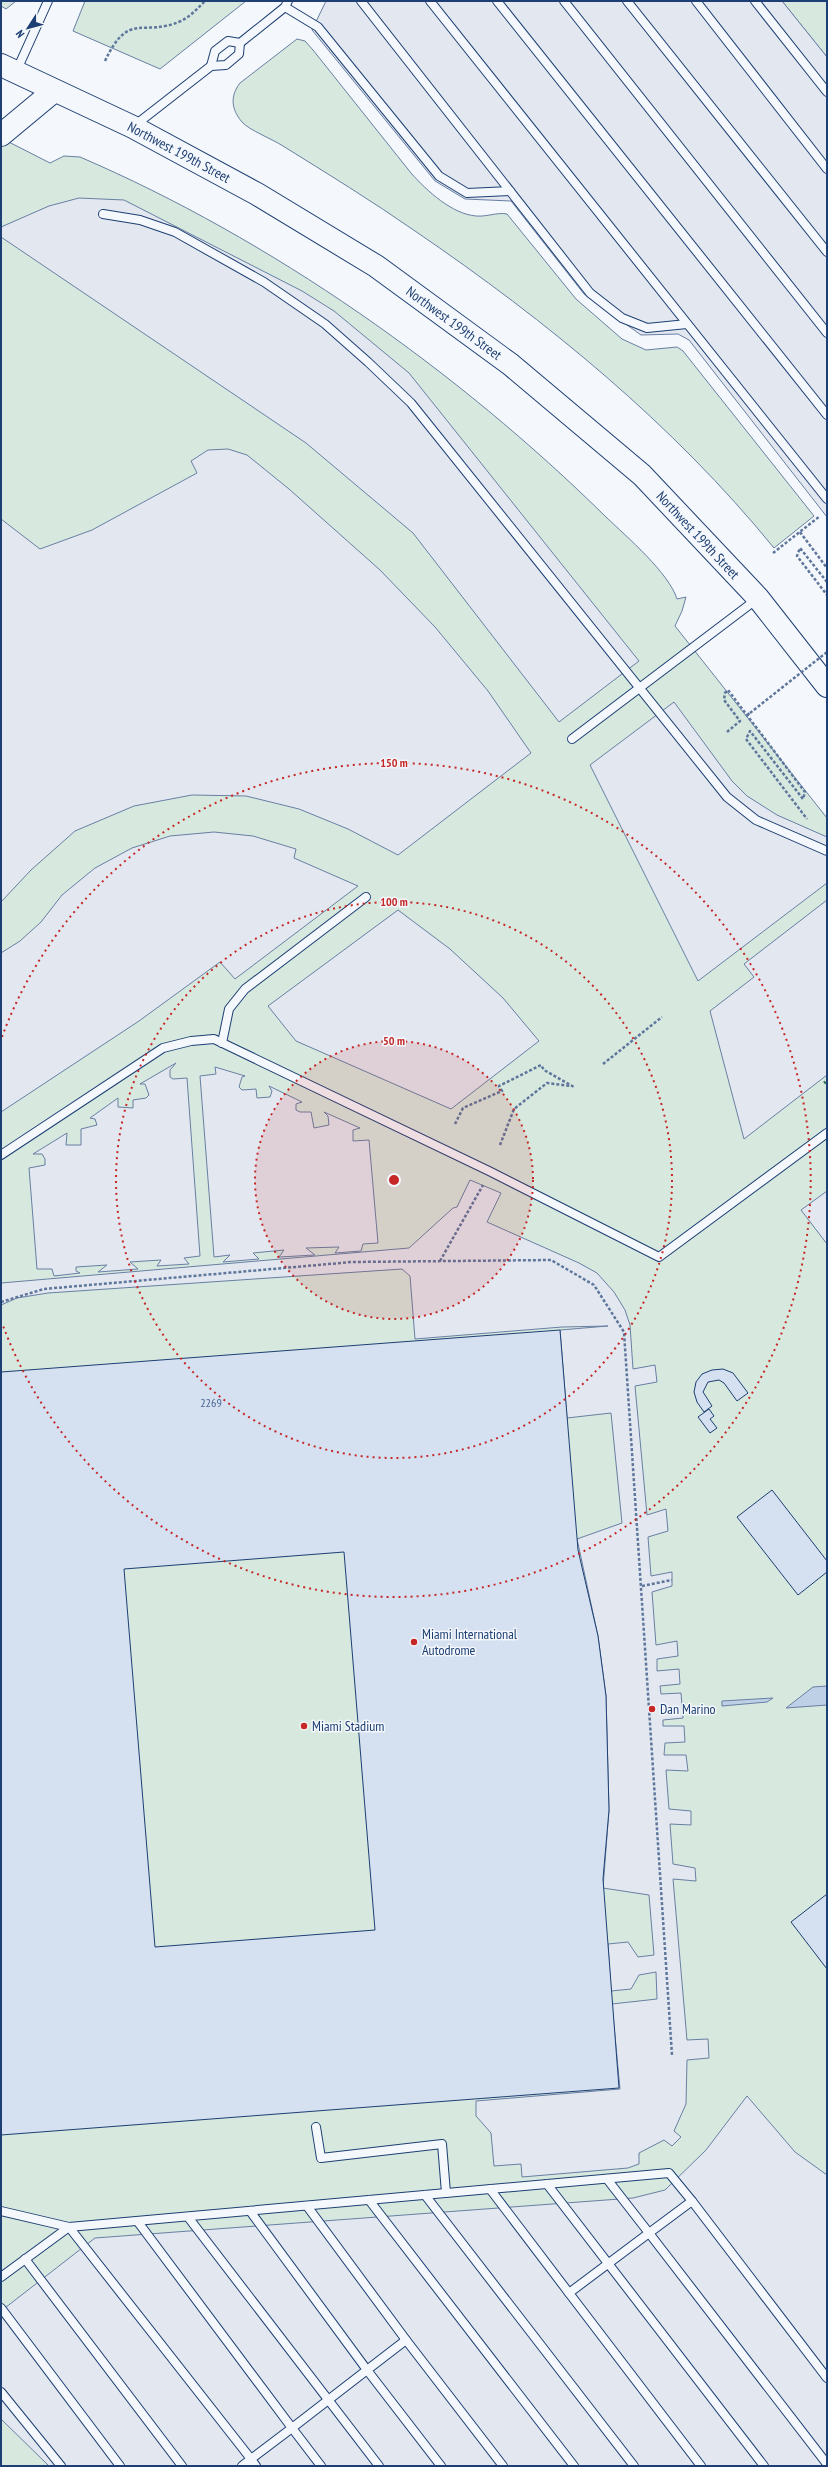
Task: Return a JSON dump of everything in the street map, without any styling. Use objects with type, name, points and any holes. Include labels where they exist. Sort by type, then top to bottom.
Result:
[{"type":"main road","name":"Northwest 199th Street","points":[[8,69],[133,127],[257,194],[376,266],[510,364],[642,475],[758,598],[827,686]]},
{"type":"main road","points":[[1,135],[54,91]]},
{"type":"lane","points":[[8,69],[48,1]]},
{"type":"lane","points":[[361,1],[590,293],[622,318],[647,328],[687,324]]},
{"type":"lane","points":[[430,1],[827,499]]},
{"type":"lane","points":[[497,1],[827,415]]},
{"type":"lane","points":[[564,1],[827,333]]},
{"type":"lane","points":[[627,1],[827,252]]},
{"type":"lane","points":[[696,1],[827,169]]},
{"type":"lane","points":[[755,1],[827,92]]},
{"type":"lane","points":[[133,127],[211,66],[226,65],[239,54],[240,43],[286,4],[318,27],[439,176],[467,193],[510,190]]},
{"type":"lane","points":[[211,66],[215,51],[228,41],[240,43]]},
{"type":"lane","points":[[104,214],[140,220],[175,232],[264,282],[326,324],[410,403],[705,772],[740,809],[756,820],[827,851]]},
{"type":"lane","points":[[572,739],[640,689],[758,598]]},
{"type":"lane","points":[[222,1043],[229,1009],[245,989],[366,897]]},
{"type":"lane","points":[[1,1155],[163,1048],[191,1041],[214,1039],[482,1167],[659,1257],[827,1133]]},
{"type":"lane","points":[[316,2127],[321,2158],[442,2144],[446,2193]]},
{"type":"lane","points":[[1,2211],[69,2227],[138,2222],[669,2173],[827,2378]]},
{"type":"lane","points":[[606,2179],[827,2464]]},
{"type":"lane","points":[[547,2184],[764,2466]]},
{"type":"lane","points":[[490,2189],[701,2466]]},
{"type":"lane","points":[[425,2195],[634,2466]]},
{"type":"lane","points":[[369,2200],[574,2466]]},
{"type":"lane","points":[[569,2293],[692,2201]]},
{"type":"lane","points":[[307,2206],[406,2340],[503,2466]]},
{"type":"lane","points":[[250,2211],[367,2370],[441,2466]]},
{"type":"lane","points":[[188,2217],[379,2466]]},
{"type":"lane","points":[[138,2222],[321,2466]]},
{"type":"lane","points":[[1,2277],[69,2227]]},
{"type":"lane","points":[[69,2227],[253,2463]]},
{"type":"lane","points":[[25,2259],[182,2466]]},
{"type":"lane","points":[[1,2308],[120,2466]]},
{"type":"lane","points":[[242,2466],[253,2463],[292,2428],[406,2340]]},
{"type":"lane","points":[[1,2392],[62,2466]]},
{"type":"path","points":[[105,61],[115,41],[125,32],[137,28],[180,22],[191,15],[206,1]]},
{"type":"path","points":[[773,553],[820,516]]},
{"type":"path","points":[[800,532],[827,568]]},
{"type":"path","points":[[827,582],[800,548],[797,556],[827,595]]},
{"type":"path","points":[[747,715],[827,652]]},
{"type":"path","points":[[727,732],[740,721],[724,700],[725,693],[728,690],[805,792],[803,799],[750,731],[746,739],[807,818]]},
{"type":"path","points":[[603,1064],[662,1017]]},
{"type":"path","points":[[455,1124],[463,1108],[502,1090],[499,1086],[541,1065],[544,1070],[574,1087],[547,1083],[514,1109],[500,1145]]},
{"type":"path","points":[[440,1261],[483,1184]]},
{"type":"path","points":[[1,1302],[49,1288],[352,1262],[551,1260],[594,1285],[624,1332],[642,1586],[659,1891],[672,2055]]},
{"type":"path","points":[[642,1586],[672,1580]]},
{"type":"shaded area","points":[[1,1],[16,1],[6,9],[1,6]]},
{"type":"shaded area","points":[[85,1],[246,1],[160,69],[73,31]]},
{"type":"shaded area","points":[[326,1],[782,1],[827,57],[827,517],[689,340],[678,334],[641,335],[584,294],[511,201],[465,199],[435,181],[312,30]]},
{"type":"shaded area","points":[[782,1],[827,1],[827,57]]},
{"type":"shaded area","points":[[297,39],[305,41],[313,50],[411,173],[432,194],[449,206],[467,214],[480,216],[507,214],[576,299],[622,339],[646,350],[677,347],[683,351],[814,516],[774,548],[735,502],[694,459],[651,417],[560,338],[464,265],[399,220],[317,167],[245,125],[238,117],[233,102],[233,98],[240,83]]},
{"type":"shaded area","name":"Miami International Autodrome","points":[[1,138],[50,163],[64,156],[80,157],[151,190],[222,227],[291,268],[359,313],[425,361],[488,411],[549,463],[636,545],[657,567],[673,589],[677,599],[686,597],[682,611],[675,626],[827,818],[827,2466],[1,2466]]},
{"type":"shaded area","points":[[79,198],[124,200],[302,291],[334,311],[409,373],[639,661],[559,722],[413,533],[306,443],[1,237],[1,227],[49,206]]},
{"type":"shaded area","points":[[228,449],[247,455],[289,489],[380,570],[435,627],[488,691],[531,753],[398,855],[348,829],[299,809],[246,796],[192,795],[134,806],[75,831],[31,870],[1,902],[1,519],[40,549],[92,530],[197,473],[191,461],[208,450]]},
{"type":"shaded area","points":[[674,702],[732,781],[747,796],[777,815],[827,837],[827,883],[698,981],[590,765]]},
{"type":"shaded area","points":[[214,832],[253,836],[296,849],[294,858],[358,886],[235,979],[220,962],[139,1021],[1,1112],[1,953],[20,941],[41,922],[62,895],[95,868],[132,848],[170,836]]},
{"type":"shaded area","points":[[827,900],[827,1075],[744,1139],[710,1011],[754,977],[744,964]]},
{"type":"shaded area","points":[[398,910],[450,949],[503,998],[539,1041],[451,1109],[296,1041],[268,1006]]},
{"type":"shaded area","points":[[176,1063],[170,1070],[170,1077],[173,1079],[187,1078],[200,1256],[184,1258],[189,1264],[157,1266],[161,1260],[130,1262],[138,1269],[98,1272],[107,1265],[76,1267],[76,1271],[80,1273],[54,1276],[52,1269],[37,1269],[29,1168],[45,1165],[45,1159],[42,1154],[33,1154],[67,1133],[66,1145],[81,1145],[81,1129],[97,1125],[95,1119],[90,1118],[118,1098],[118,1107],[133,1108],[133,1100],[146,1098],[149,1095],[145,1084],[140,1084]]},
{"type":"shaded area","points":[[215,1067],[245,1076],[242,1077],[239,1087],[242,1090],[256,1089],[257,1098],[270,1097],[272,1091],[269,1086],[302,1102],[296,1104],[296,1110],[300,1112],[311,1112],[314,1128],[329,1125],[328,1116],[324,1112],[360,1128],[353,1130],[353,1141],[369,1140],[378,1243],[363,1244],[361,1251],[335,1253],[339,1247],[306,1248],[315,1255],[279,1257],[284,1250],[253,1253],[259,1259],[223,1262],[230,1255],[214,1257],[200,1076],[216,1074]]},
{"type":"shaded area","points":[[470,1180],[501,1193],[487,1222],[579,1263],[597,1273],[614,1292],[625,1310],[630,1325],[633,1369],[655,1365],[657,1382],[635,1386],[647,1515],[666,1509],[668,1531],[648,1537],[651,1576],[672,1572],[672,1586],[652,1592],[656,1645],[677,1641],[678,1656],[657,1659],[657,1671],[679,1669],[680,1684],[660,1686],[661,1694],[681,1693],[683,1718],[663,1720],[663,1726],[684,1726],[685,1742],[665,1743],[664,1755],[686,1755],[688,1771],[666,1770],[669,1809],[691,1811],[691,1825],[670,1824],[673,1864],[695,1868],[696,1881],[673,1879],[687,2040],[708,2039],[709,2058],[687,2060],[686,2104],[674,2131],[681,2137],[672,2146],[664,2140],[639,2153],[639,2164],[628,2168],[522,2177],[521,2164],[494,2166],[491,2133],[476,2116],[476,2101],[620,2089],[612,2004],[657,1999],[656,1972],[639,1975],[631,1989],[611,1991],[608,1944],[628,1942],[638,1957],[654,1955],[649,1895],[603,1888],[609,1810],[606,1696],[598,1636],[577,1539],[622,1523],[611,1413],[567,1418],[560,1330],[608,1326],[562,1327],[415,1339],[410,1276],[402,1269],[48,1293],[17,1298],[1,1305],[1,1283],[409,1248],[453,1208],[457,1207]]},
{"type":"shaded area","points":[[827,1191],[827,1244],[801,1210]]},
{"type":"shaded area","points":[[747,2096],[795,2152],[827,2175],[827,2466],[49,2466],[1,2419],[1,2311],[95,2238],[633,2198],[665,2190],[706,2150]]},
{"type":"water","points":[[827,1686],[827,1705],[786,1708],[813,1687]]},
{"type":"water","points":[[773,1698],[767,1702],[722,1706],[722,1701]]},
{"type":"building","name":"Miami Stadium","points":[[560,1330],[578,1550],[598,1636],[606,1696],[609,1810],[603,1879],[619,2088],[1,2135],[1,1372]],"holes":[[[344,1552],[375,1930],[155,1947],[124,1569]]]},
{"type":"building","points":[[723,1369],[733,1373],[748,1393],[737,1401],[724,1383],[719,1380],[708,1382],[703,1392],[712,1406],[704,1412],[697,1402],[694,1392],[696,1382],[702,1374],[712,1370]]},
{"type":"building","points":[[709,1409],[714,1416],[710,1419],[717,1428],[710,1433],[698,1417]]},
{"type":"building","points":[[772,1490],[827,1561],[827,1572],[798,1595],[737,1517]]},
{"type":"building","points":[[827,1894],[827,1969],[791,1922]]},
{"type":"place","name":"Miami International Autodrome","points":[[414,1642]]},
{"type":"place","name":"Dan Marino","points":[[652,1709]]},
{"type":"place","name":"Miami Stadium","points":[[304,1726]]}]
